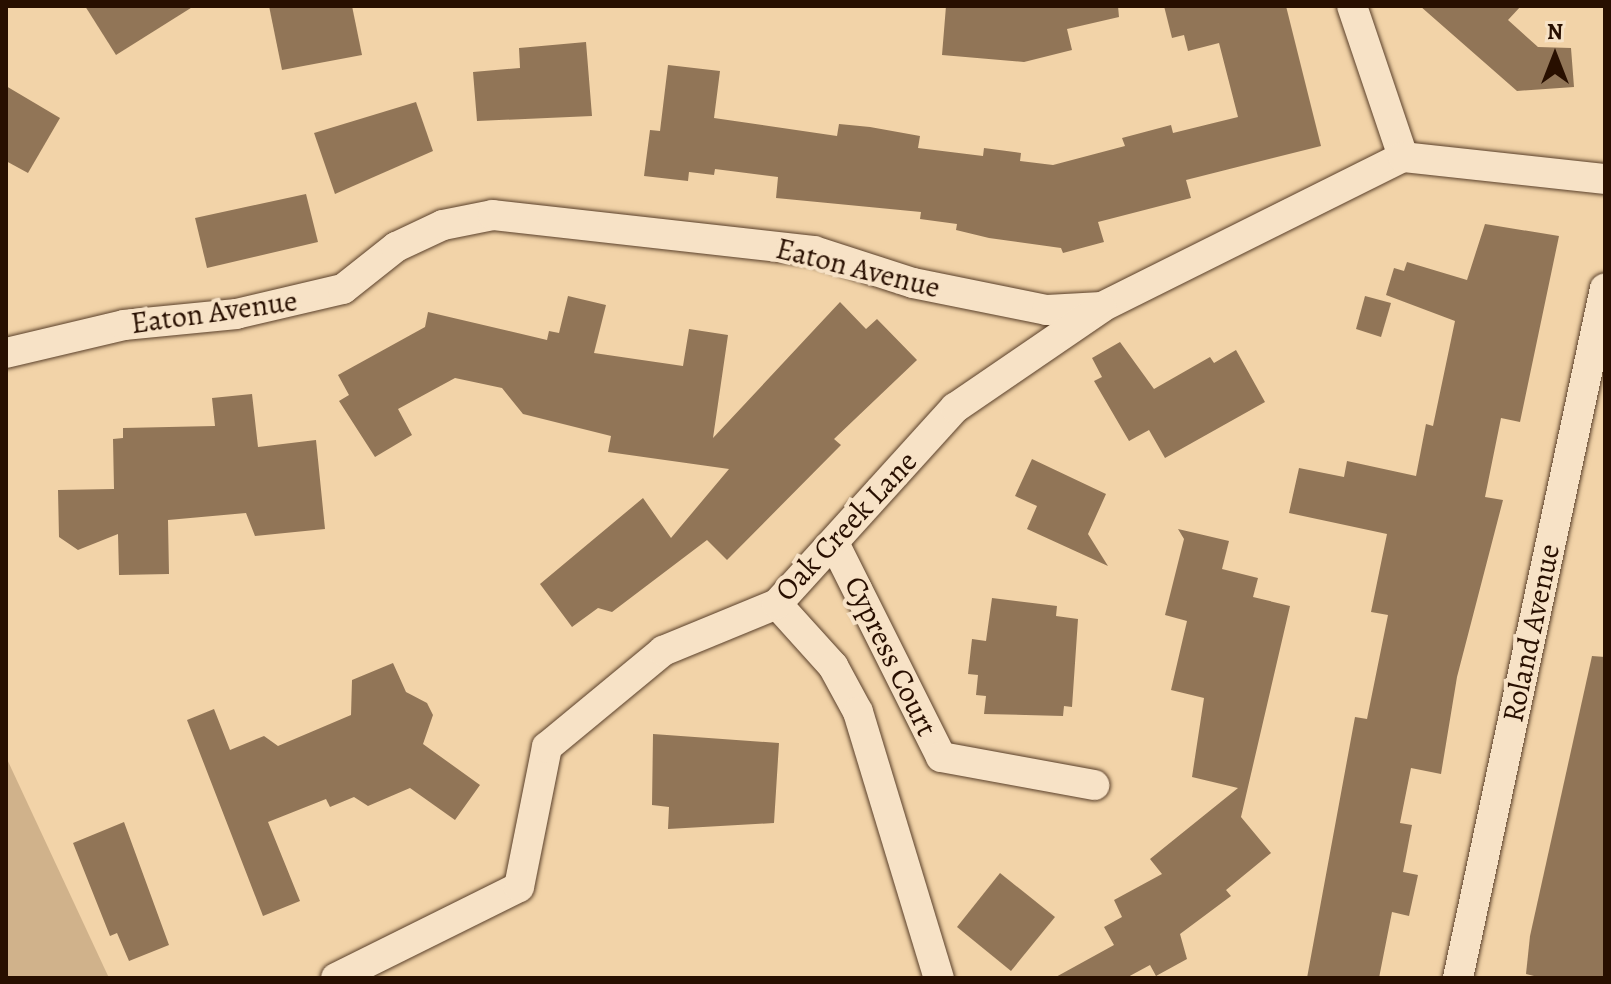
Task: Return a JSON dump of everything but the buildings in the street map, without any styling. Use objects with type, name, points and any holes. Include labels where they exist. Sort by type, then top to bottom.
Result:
[{"type":"street","points":[[1352,6],[1403,157],[1605,179]]},
{"type":"street","name":"Eaton Avenue","points":[[6,353],[124,325],[236,314],[343,289],[396,247],[443,225],[493,215],[814,251],[913,283],[1047,310],[1102,307],[1403,157]]},
{"type":"street","name":"Roland Avenue","points":[[1458,978],[1605,288]]},
{"type":"street","name":"Oak Creek Lane","points":[[336,978],[519,887],[547,747],[663,651],[777,604],[835,545],[955,408],[1102,307]]},
{"type":"street","name":"Cypress Court","points":[[835,545],[941,757],[1094,785]]},
{"type":"street","points":[[777,604],[833,666],[858,712],[939,978]]},
{"type":"shaded area","points":[[6,757],[109,978],[6,978]]}]
